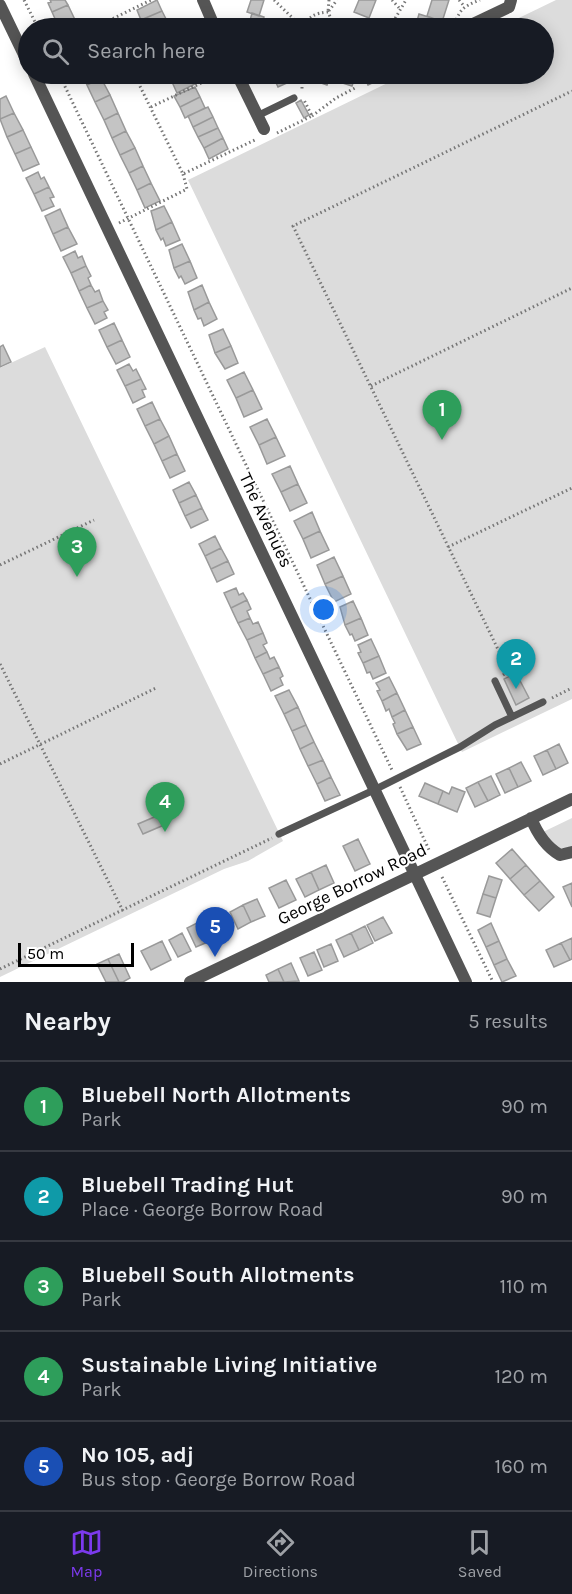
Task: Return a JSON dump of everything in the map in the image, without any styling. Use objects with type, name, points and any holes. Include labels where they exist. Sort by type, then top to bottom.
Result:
[{"type":"street","points":[[203,0],[211,18]]},
{"type":"street","points":[[486,18],[509,7],[511,0]]},
{"type":"street","points":[[0,5],[5,25],[18,46]]},
{"type":"street","name":"The Avenues","points":[[39,84],[466,982]]},
{"type":"street","points":[[242,84],[265,132]]},
{"type":"street","name":"George Borrow Road","points":[[190,982],[572,799]]},
{"type":"street","points":[[531,818],[537,832],[553,851],[560,855],[572,852]]},
{"type":"lane","points":[[257,116],[294,98]]},
{"type":"lane","points":[[495,681],[512,717]]},
{"type":"lane","points":[[279,834],[375,790],[543,702]]},
{"type":"path","points":[[24,0],[33,18]]},
{"type":"path","points":[[114,18],[151,0]]},
{"type":"path","points":[[274,0],[292,18]]},
{"type":"path","points":[[329,0],[328,12],[331,18]]},
{"type":"path","points":[[309,18],[316,13],[328,12],[338,0]]},
{"type":"path","points":[[392,0],[400,9]]},
{"type":"path","points":[[395,18],[406,0]]},
{"type":"path","points":[[459,0],[464,6]]},
{"type":"path","points":[[457,18],[464,6],[480,0]]},
{"type":"path","points":[[64,84],[493,982]]},
{"type":"path","points":[[108,229],[187,189],[183,174],[139,84]]},
{"type":"path","points":[[151,107],[199,84]]},
{"type":"path","points":[[302,84],[303,98],[312,116]]},
{"type":"path","points":[[183,174],[265,132],[279,132],[312,116],[336,98],[355,88]]},
{"type":"path","points":[[495,681],[508,671],[293,226],[572,91]]},
{"type":"path","points":[[371,386],[572,288]]},
{"type":"path","points":[[448,547],[572,488]]},
{"type":"path","points":[[0,566],[94,520]]},
{"type":"path","points":[[0,664],[123,911]]},
{"type":"path","points":[[0,764],[156,688]]},
{"type":"path","points":[[543,702],[572,688]]},
{"type":"path","points":[[0,969],[279,834]]},
{"type":"shaded area","points":[[556,0],[572,0],[572,699],[462,752],[188,180],[385,84],[554,84],[554,18],[519,18]]},
{"type":"shaded area","points":[[45,347],[283,841],[248,861],[224,869],[0,977],[0,368]]},
{"type":"shaded area","points":[[572,818],[572,846],[558,848],[543,832]]},
{"type":"building","points":[[50,0],[65,0],[68,5],[52,12],[48,3],[51,2]]},
{"type":"building","points":[[157,0],[162,11],[140,18],[137,10]]},
{"type":"building","points":[[251,0],[264,0],[259,16],[247,12]]},
{"type":"building","points":[[359,0],[376,0],[369,18],[354,12]]},
{"type":"building","points":[[432,0],[449,0],[443,18],[427,16]]},
{"type":"building","points":[[68,5],[74,18],[55,18],[52,12]]},
{"type":"building","points":[[162,11],[166,18],[146,18]]},
{"type":"building","points":[[252,13],[264,17],[264,18],[251,18]]},
{"type":"building","points":[[419,14],[432,18],[418,18]]},
{"type":"building","points":[[104,84],[110,95],[95,102],[87,85]]},
{"type":"building","points":[[173,84],[195,84],[177,93]]},
{"type":"building","points":[[195,87],[200,97],[180,107],[174,96]]},
{"type":"building","points":[[110,95],[118,113],[104,120],[95,102]]},
{"type":"building","points":[[6,96],[14,113],[0,119],[0,99]]},
{"type":"building","points":[[200,97],[205,108],[185,118],[180,107]]},
{"type":"building","points":[[301,100],[309,115],[304,118],[296,103]]},
{"type":"building","points":[[208,107],[213,117],[193,127],[188,116]]},
{"type":"building","points":[[14,113],[23,130],[7,137],[0,119]]},
{"type":"building","points":[[118,113],[126,131],[112,138],[104,120]]},
{"type":"building","points":[[213,117],[218,128],[198,137],[193,127]]},
{"type":"building","points":[[218,128],[223,138],[204,148],[198,137]]},
{"type":"building","points":[[23,130],[31,147],[15,154],[7,137]]},
{"type":"building","points":[[126,131],[135,148],[120,155],[112,138]]},
{"type":"building","points":[[223,138],[228,149],[209,159],[204,148]]},
{"type":"building","points":[[31,147],[39,164],[23,171],[15,154]]},
{"type":"building","points":[[135,148],[143,166],[129,173],[120,155]]},
{"type":"building","points":[[143,166],[151,183],[137,190],[129,173]]},
{"type":"building","points":[[38,172],[41,179],[44,177],[49,187],[34,194],[26,178]]},
{"type":"building","points":[[151,183],[160,201],[145,208],[137,190]]},
{"type":"building","points":[[49,187],[54,197],[50,198],[54,206],[42,211],[34,194]]},
{"type":"building","points":[[164,206],[172,222],[156,230],[151,211]]},
{"type":"building","points":[[60,209],[68,227],[53,234],[45,216]]},
{"type":"building","points":[[172,222],[180,240],[166,246],[156,230]]},
{"type":"building","points":[[68,227],[77,244],[61,251],[53,234]]},
{"type":"building","points":[[182,244],[190,261],[174,268],[169,250]]},
{"type":"building","points":[[75,251],[78,258],[82,256],[86,266],[71,273],[63,257]]},
{"type":"building","points":[[190,261],[197,278],[185,284],[174,268]]},
{"type":"building","points":[[86,266],[91,276],[88,278],[91,285],[79,291],[71,273]]},
{"type":"building","points":[[91,285],[95,292],[99,290],[103,301],[87,308],[79,291]]},
{"type":"building","points":[[202,285],[209,302],[194,310],[188,292]]},
{"type":"building","points":[[103,301],[108,310],[104,312],[107,318],[95,324],[87,308]]},
{"type":"building","points":[[209,302],[217,319],[204,326],[194,310]]},
{"type":"building","points":[[114,323],[122,340],[107,347],[99,330]]},
{"type":"building","points":[[223,329],[231,346],[215,353],[209,335]]},
{"type":"building","points":[[122,340],[130,357],[116,364],[107,347]]},
{"type":"building","points":[[3,345],[11,362],[0,367],[0,347]]},
{"type":"building","points":[[231,346],[238,363],[225,369],[215,353]]},
{"type":"building","points":[[129,364],[133,371],[136,369],[141,379],[125,386],[117,370]]},
{"type":"building","points":[[244,372],[253,390],[236,398],[227,380]]},
{"type":"building","points":[[141,379],[146,389],[142,390],[145,397],[133,403],[125,386]]},
{"type":"building","points":[[253,390],[262,409],[244,417],[236,398]]},
{"type":"building","points":[[152,402],[160,419],[145,426],[137,409]]},
{"type":"building","points":[[160,419],[169,436],[154,444],[145,426]]},
{"type":"building","points":[[267,419],[276,437],[259,445],[250,427]]},
{"type":"building","points":[[169,436],[177,454],[162,461],[154,444]]},
{"type":"building","points":[[276,437],[285,456],[267,464],[259,445]]},
{"type":"building","points":[[177,454],[185,471],[170,478],[162,461]]},
{"type":"building","points":[[290,466],[298,484],[281,492],[272,474]]},
{"type":"building","points":[[189,482],[196,495],[179,503],[173,490]]},
{"type":"building","points":[[298,484],[307,503],[290,511],[281,492]]},
{"type":"building","points":[[196,495],[202,508],[185,516],[179,503]]},
{"type":"building","points":[[202,508],[208,520],[191,528],[185,516]]},
{"type":"building","points":[[312,512],[320,531],[303,539],[294,521]]},
{"type":"building","points":[[320,531],[329,550],[311,558],[303,539]]},
{"type":"building","points":[[215,536],[221,548],[205,556],[199,544]]},
{"type":"building","points":[[221,548],[228,561],[211,569],[205,556]]},
{"type":"building","points":[[334,557],[343,576],[325,584],[317,565]]},
{"type":"building","points":[[228,561],[234,574],[217,582],[211,569]]},
{"type":"building","points":[[343,576],[351,594],[334,602],[325,584]]},
{"type":"building","points":[[236,588],[239,595],[243,593],[247,600],[231,608],[224,593]]},
{"type":"building","points":[[247,600],[251,609],[247,611],[250,618],[238,623],[231,608]]},
{"type":"building","points":[[353,601],[361,618],[345,625],[340,607]]},
{"type":"building","points":[[250,618],[253,624],[258,622],[263,633],[247,640],[238,623]]},
{"type":"building","points":[[361,618],[368,635],[355,641],[345,625]]},
{"type":"building","points":[[263,633],[267,643],[263,645],[267,652],[255,658],[247,640]]},
{"type":"building","points":[[371,639],[379,656],[363,663],[358,653],[361,652],[358,645]]},
{"type":"building","points":[[267,652],[270,659],[274,657],[279,667],[263,674],[255,658]]},
{"type":"building","points":[[379,656],[386,673],[373,679],[370,672],[367,673],[363,663]]},
{"type":"building","points":[[279,667],[283,676],[280,678],[283,685],[271,691],[263,674]]},
{"type":"building","points":[[516,673],[529,698],[516,705],[504,679]]},
{"type":"building","points":[[389,677],[397,693],[382,701],[376,683]]},
{"type":"building","points":[[289,690],[298,707],[284,714],[275,696]]},
{"type":"building","points":[[397,693],[405,710],[392,717],[389,709],[386,711],[382,701]]},
{"type":"building","points":[[298,707],[306,725],[292,731],[284,714]]},
{"type":"building","points":[[405,710],[413,727],[397,734],[392,717]]},
{"type":"building","points":[[306,725],[314,742],[300,749],[292,731]]},
{"type":"building","points":[[413,727],[421,744],[407,750],[397,734]]},
{"type":"building","points":[[314,742],[323,760],[308,766],[300,749]]},
{"type":"building","points":[[559,744],[568,763],[556,769],[547,750]]},
{"type":"building","points":[[547,750],[556,769],[543,775],[534,756]]},
{"type":"building","points":[[323,760],[331,777],[317,784],[308,766]]},
{"type":"building","points":[[521,762],[531,781],[518,787],[509,768]]},
{"type":"building","points":[[509,768],[518,787],[505,793],[496,774]]},
{"type":"building","points":[[491,776],[500,795],[488,801],[478,782]]},
{"type":"building","points":[[331,777],[340,795],[325,801],[317,784]]},
{"type":"building","points":[[478,782],[488,801],[475,807],[466,788]]},
{"type":"building","points":[[425,783],[443,791],[438,804],[419,796]]},
{"type":"building","points":[[452,787],[465,792],[457,812],[438,804],[443,791],[449,794]]},
{"type":"building","points":[[159,815],[164,825],[143,834],[138,824]]},
{"type":"building","points":[[358,839],[370,864],[355,871],[343,846]]},
{"type":"building","points":[[512,849],[526,865],[510,879],[496,863]]},
{"type":"building","points":[[326,865],[334,883],[319,890],[311,872]]},
{"type":"building","points":[[526,865],[540,881],[524,895],[510,879]]},
{"type":"building","points":[[311,872],[319,890],[305,897],[296,879]]},
{"type":"building","points":[[489,876],[502,880],[496,898],[483,894]]},
{"type":"building","points":[[286,880],[296,900],[279,908],[269,888]]},
{"type":"building","points":[[540,881],[554,897],[539,911],[524,895]]},
{"type":"building","points":[[572,883],[572,907],[563,887]]},
{"type":"building","points":[[483,894],[496,898],[490,917],[477,913]]},
{"type":"building","points":[[257,899],[265,916],[251,922],[243,905]]},
{"type":"building","points":[[243,905],[251,922],[238,929],[230,912]]},
{"type":"building","points":[[218,910],[229,932],[215,939],[204,917]]},
{"type":"building","points":[[383,917],[392,933],[375,941],[367,925]]},
{"type":"building","points":[[201,921],[210,941],[196,947],[187,928]]},
{"type":"building","points":[[491,923],[499,941],[486,947],[478,930]]},
{"type":"building","points":[[365,926],[373,943],[359,950],[351,933]]},
{"type":"building","points":[[182,933],[191,951],[178,957],[169,940]]},
{"type":"building","points":[[351,933],[359,950],[344,957],[336,940]]},
{"type":"building","points":[[572,938],[572,959],[570,960],[561,943]]},
{"type":"building","points":[[162,941],[171,960],[151,970],[141,951]]},
{"type":"building","points":[[499,941],[507,959],[494,965],[486,947]]},
{"type":"building","points":[[561,943],[570,960],[554,967],[546,950]]},
{"type":"building","points":[[331,944],[338,961],[324,967],[317,950]]},
{"type":"building","points":[[314,952],[322,970],[308,976],[300,958]]},
{"type":"building","points":[[119,954],[130,978],[123,982],[119,982],[108,959]]},
{"type":"building","points":[[108,959],[119,982],[106,982],[97,964]]},
{"type":"building","points":[[507,959],[516,976],[502,982],[494,965]]},
{"type":"building","points":[[291,963],[299,981],[284,982],[278,969]]},
{"type":"building","points":[[278,969],[284,982],[269,982],[266,975]]},
{"type":"place","name":"Bluebell North Allotments","points":[[442,440]]},
{"type":"place","name":"Bluebell South Allotments","points":[[77,577]]},
{"type":"place","name":"Bluebell Trading Hut","points":[[516,689]]},
{"type":"place","name":"Sustainable Living Initiative","points":[[165,832]]},
{"type":"place","name":"No 105, adj","points":[[215,957]]}]
